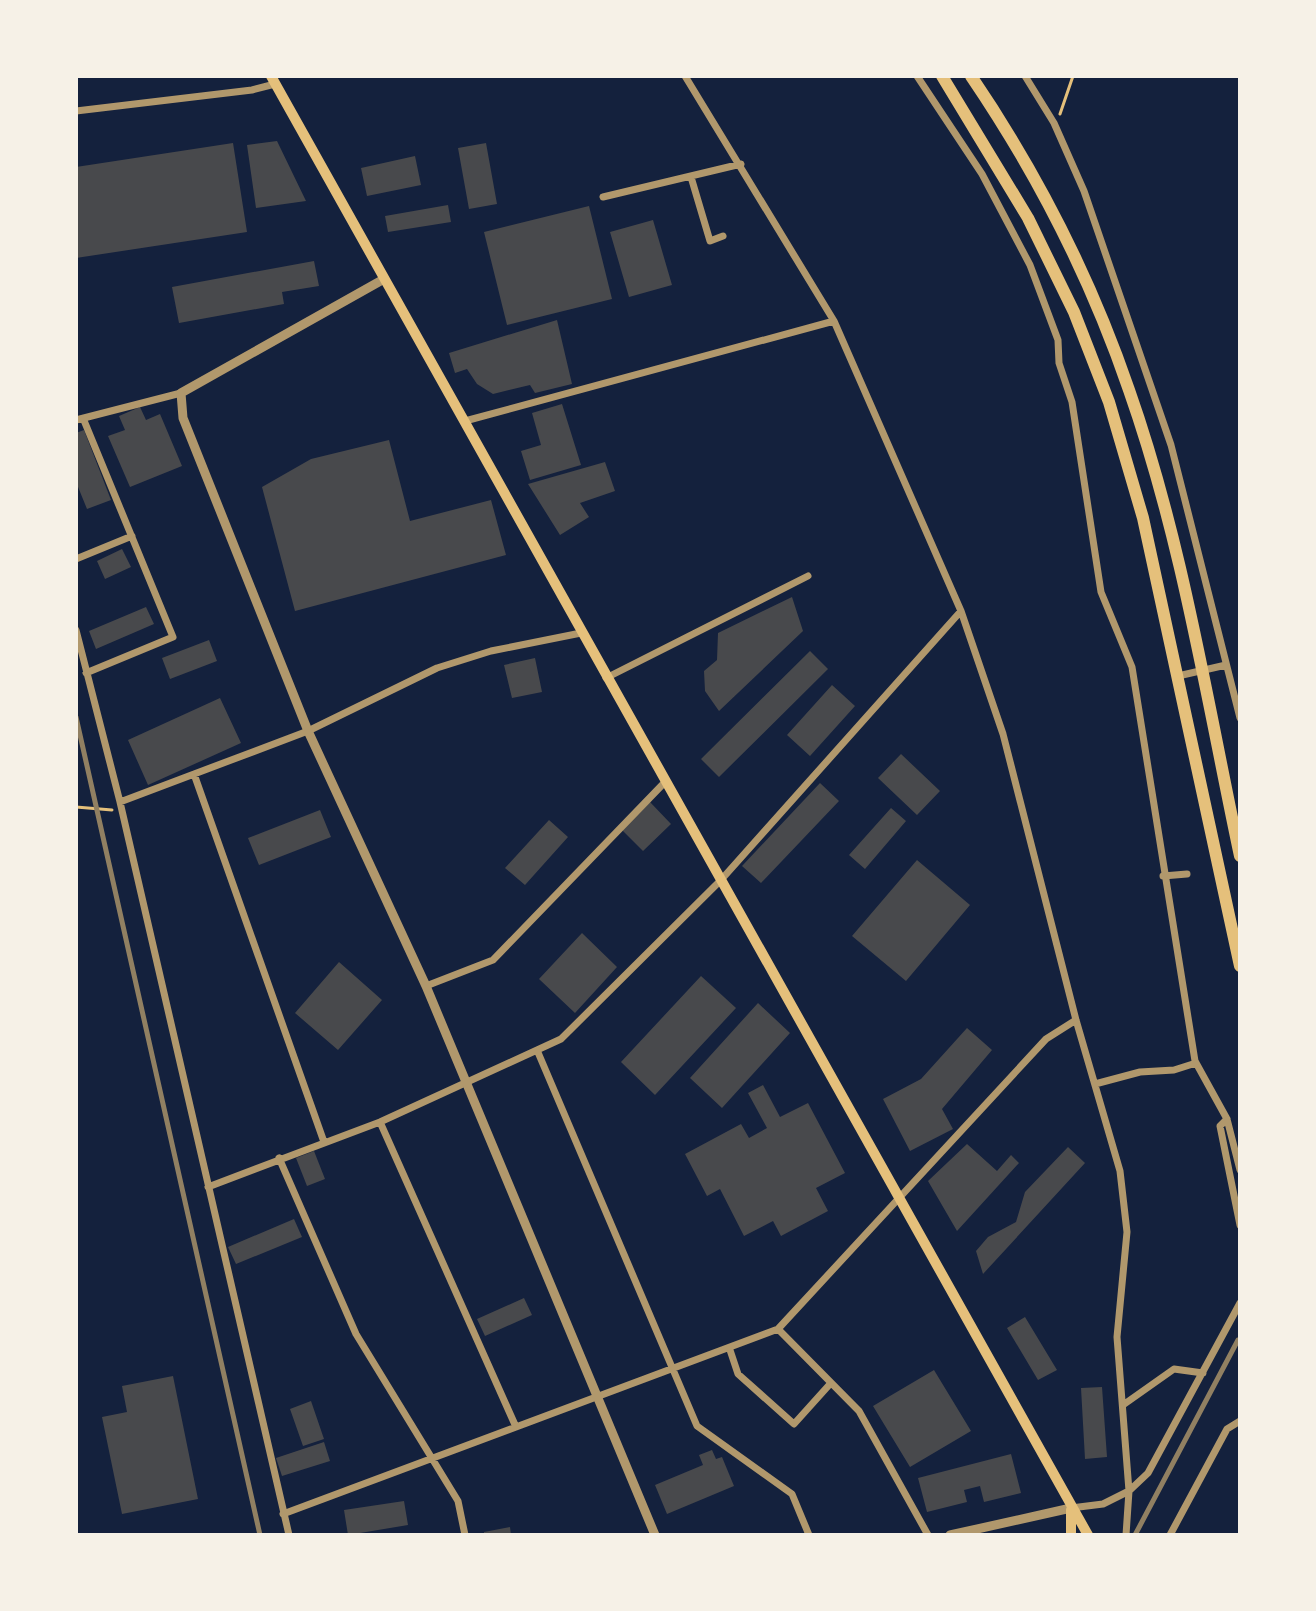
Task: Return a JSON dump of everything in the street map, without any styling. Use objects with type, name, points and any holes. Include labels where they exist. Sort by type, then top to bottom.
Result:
[{"type":"highway","points":[[942,76],[996,162],[1074,312],[1109,402],[1143,518],[1240,966]]},
{"type":"highway","points":[[971,76],[1048,202],[1130,390],[1167,517],[1240,856]]},
{"type":"main road","points":[[273,80],[899,1201],[1046,1455],[1071,1508],[1088,1535]]},
{"type":"main road","points":[[1071,1508],[1071,1535]]},
{"type":"street","points":[[685,76],[834,321],[961,611],[1003,734],[1076,1020],[1120,1171],[1127,1232],[1117,1337],[1129,1491],[1126,1535]]},
{"type":"street","points":[[917,76],[982,174],[1030,265],[1058,340],[1059,363],[1072,402],[1101,592],[1132,667],[1153,787],[1163,876],[1196,1063],[1227,1119],[1240,1170]]},
{"type":"street","points":[[1025,76],[1054,123],[1084,191],[1171,445],[1240,718]]},
{"type":"street","points":[[76,111],[252,90],[273,80]]},
{"type":"street","points":[[982,174],[996,162]]},
{"type":"street","points":[[603,197],[741,164]]},
{"type":"street","points":[[691,177],[710,241],[723,236]]},
{"type":"street","points":[[86,673],[173,637],[80,419],[181,393],[384,279]]},
{"type":"street","points":[[465,421],[834,321]]},
{"type":"street","points":[[181,393],[183,418],[308,731],[426,986],[655,1535]]},
{"type":"street","points":[[76,559],[132,536]]},
{"type":"street","points":[[606,678],[808,576]]},
{"type":"street","points":[[208,1187],[380,1122],[561,1039],[721,880],[961,611]]},
{"type":"street","points":[[76,630],[120,802],[289,1535]]},
{"type":"street","points":[[120,802],[308,731],[437,668],[491,651],[581,633]]},
{"type":"street","points":[[1178,676],[1226,665]]},
{"type":"street","points":[[194,774],[324,1142]]},
{"type":"street","points":[[426,986],[493,960],[665,782]]},
{"type":"street","points":[[1163,876],[1187,874]]},
{"type":"street","points":[[283,1514],[730,1350],[778,1329],[1046,1039],[1076,1020]]},
{"type":"street","points":[[537,1050],[697,1426],[792,1494],[809,1535]]},
{"type":"street","points":[[1095,1084],[1140,1072],[1174,1070],[1196,1063]]},
{"type":"street","points":[[1227,1119],[1220,1126],[1240,1225]]},
{"type":"street","points":[[380,1122],[516,1427]]},
{"type":"street","points":[[279,1158],[356,1334],[458,1501],[465,1535]]},
{"type":"street","points":[[950,1535],[1071,1508],[1103,1504],[1129,1491],[1148,1473],[1240,1303]]},
{"type":"street","points":[[778,1329],[859,1411],[928,1535]]},
{"type":"street","points":[[730,1350],[738,1374],[794,1424],[830,1384]]},
{"type":"street","points":[[1123,1405],[1174,1369],[1203,1373]]},
{"type":"street","points":[[1170,1535],[1227,1429],[1240,1421]]},
{"type":"path","points":[[1054,123],[1073,76]]},
{"type":"path","points":[[76,807],[102,808]]},
{"type":"building","points":[[277,141],[306,201],[256,208],[247,145]]},
{"type":"building","points":[[233,143],[247,232],[76,258],[76,167]]},
{"type":"building","points":[[486,143],[497,204],[469,209],[458,148]]},
{"type":"building","points":[[415,156],[421,185],[367,196],[361,168]]},
{"type":"building","points":[[448,205],[451,222],[388,232],[385,216]]},
{"type":"building","points":[[589,206],[612,299],[507,325],[484,232]]},
{"type":"building","points":[[653,220],[672,285],[629,297],[610,232]]},
{"type":"building","points":[[314,261],[319,286],[282,292],[284,304],[179,323],[172,287]]},
{"type":"building","points":[[557,320],[572,384],[535,393],[530,385],[493,394],[477,384],[467,369],[455,373],[449,353]]},
{"type":"building","points":[[562,404],[581,465],[530,480],[521,451],[541,445],[532,413]]},
{"type":"building","points":[[140,407],[146,420],[160,414],[182,466],[130,487],[108,436],[125,430],[119,416]]},
{"type":"building","points":[[84,430],[111,500],[87,509],[76,482],[76,433]]},
{"type":"building","points":[[389,440],[410,521],[491,500],[506,555],[295,611],[262,487],[311,459]]},
{"type":"building","points":[[605,462],[615,491],[580,503],[589,517],[560,535],[528,484]]},
{"type":"building","points":[[122,549],[131,567],[105,579],[97,561]]},
{"type":"building","points":[[792,597],[803,631],[719,711],[705,691],[704,671],[717,660],[718,633]]},
{"type":"building","points":[[146,607],[154,624],[96,649],[89,631]]},
{"type":"building","points":[[209,640],[217,661],[170,679],[162,658]]},
{"type":"building","points":[[810,651],[828,669],[719,777],[701,759]]},
{"type":"building","points":[[535,658],[542,692],[512,698],[504,665]]},
{"type":"building","points":[[832,685],[855,706],[810,756],[787,735]]},
{"type":"building","points":[[220,698],[241,743],[148,785],[128,740]]},
{"type":"building","points":[[901,754],[940,791],[917,815],[878,778]]},
{"type":"building","points":[[820,783],[839,801],[761,883],[742,866]]},
{"type":"building","points":[[650,802],[671,824],[643,851],[622,830]]},
{"type":"building","points":[[891,808],[906,821],[865,869],[849,855]]},
{"type":"building","points":[[320,810],[331,837],[259,865],[248,838]]},
{"type":"building","points":[[549,820],[568,837],[525,885],[505,868]]},
{"type":"building","points":[[917,860],[970,905],[906,981],[852,936]]},
{"type":"building","points":[[582,933],[617,967],[575,1013],[539,979]]},
{"type":"building","points":[[339,962],[382,1000],[338,1050],[295,1013]]},
{"type":"building","points":[[701,976],[736,1008],[655,1095],[621,1062]]},
{"type":"building","points":[[758,1003],[790,1033],[722,1108],[690,1078]]},
{"type":"building","points":[[967,1028],[992,1050],[942,1109],[953,1129],[910,1151],[883,1099],[921,1079]]},
{"type":"building","points":[[763,1085],[780,1117],[808,1103],[845,1173],[816,1188],[828,1211],[781,1236],[773,1221],[744,1236],[720,1189],[707,1196],[685,1154],[741,1124],[749,1138],[767,1128],[748,1093]]},
{"type":"building","points":[[967,1144],[997,1171],[1011,1155],[1019,1163],[957,1231],[928,1181]]},
{"type":"building","points":[[1068,1147],[1085,1163],[983,1274],[976,1251],[988,1237],[1016,1222],[1025,1192]]},
{"type":"building","points":[[314,1151],[325,1179],[307,1186],[296,1158]]},
{"type":"building","points":[[294,1219],[302,1237],[236,1264],[228,1247]]},
{"type":"building","points":[[524,1298],[532,1315],[485,1336],[477,1319]]},
{"type":"building","points":[[1025,1317],[1057,1370],[1038,1380],[1007,1328]]},
{"type":"building","points":[[934,1370],[971,1431],[910,1467],[873,1406]]},
{"type":"building","points":[[173,1376],[198,1499],[122,1514],[102,1417],[127,1412],[122,1386]]},
{"type":"building","points":[[1102,1387],[1107,1457],[1085,1459],[1081,1388]]},
{"type":"building","points":[[311,1401],[324,1439],[303,1446],[290,1409]]},
{"type":"building","points":[[324,1442],[330,1461],[282,1476],[276,1458]]},
{"type":"building","points":[[712,1450],[716,1459],[722,1457],[734,1486],[667,1514],[655,1485],[703,1465],[699,1455]]},
{"type":"building","points":[[1011,1454],[1021,1493],[984,1502],[980,1486],[964,1490],[967,1502],[927,1512],[918,1478]]},
{"type":"building","points":[[404,1501],[408,1525],[348,1535],[344,1510]]},
{"type":"building","points":[[510,1527],[511,1535],[484,1535],[484,1532]]},
{"type":"railway","points":[[76,717],[260,1535]]},
{"type":"railway","points":[[1135,1535],[1238,1340]]}]
